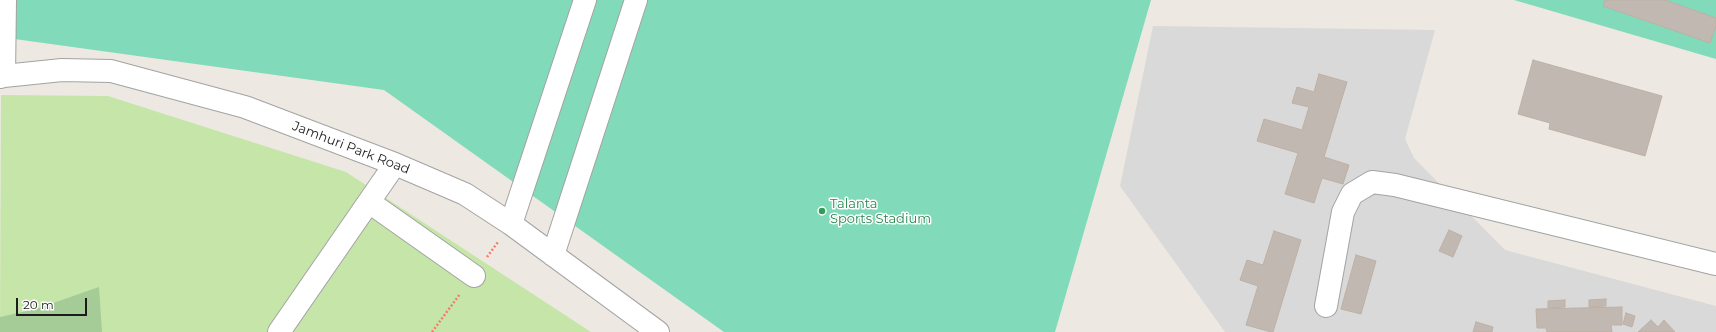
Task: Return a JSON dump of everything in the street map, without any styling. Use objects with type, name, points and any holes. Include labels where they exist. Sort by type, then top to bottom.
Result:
[{"type":"street","points":[[2,76],[5,0]]},
{"type":"street","points":[[511,224],[585,0]]},
{"type":"street","points":[[553,255],[636,0]]},
{"type":"street","name":"Jamhuri Park Road","points":[[2,76],[62,70],[111,71],[245,107],[395,164],[464,194],[511,224],[658,332]]},
{"type":"street","points":[[279,332],[395,164]]},
{"type":"street","points":[[1326,306],[1343,212],[1352,194],[1372,182],[1395,185],[1716,264]]},
{"type":"street","points":[[369,202],[474,276]]},
{"type":"shaded area","points":[[1153,26],[1435,30],[1405,139],[1414,158],[1505,250],[1716,306],[1716,332],[1225,332],[1120,186]]},
{"type":"green space","name":"Talanta Sports Stadium","points":[[0,0],[1151,0],[1055,332],[724,332],[384,90],[0,37]]},
{"type":"green space","points":[[1514,0],[1716,0],[1716,59]]},
{"type":"green space","points":[[1,95],[108,96],[346,172],[591,332],[0,332]]},
{"type":"green space","points":[[99,287],[102,332],[0,332],[0,317],[36,309]]},
{"type":"building","points":[[1605,0],[1665,0],[1716,18],[1716,26],[1710,43],[1603,6]]},
{"type":"building","points":[[1533,60],[1662,96],[1645,156],[1549,129],[1550,123],[1518,114]]},
{"type":"building","points":[[1319,74],[1347,82],[1324,157],[1349,165],[1343,184],[1322,178],[1314,203],[1285,194],[1298,153],[1257,141],[1264,119],[1302,130],[1309,107],[1292,103],[1297,87],[1314,92]]},
{"type":"building","points":[[1449,230],[1462,236],[1453,257],[1439,251]]},
{"type":"building","points":[[1274,231],[1301,240],[1273,332],[1271,332],[1246,325],[1258,286],[1240,280],[1247,260],[1263,265]]},
{"type":"building","points":[[1356,255],[1376,261],[1361,314],[1341,309]]},
{"type":"building","points":[[1606,299],[1606,306],[1589,307],[1589,300]]},
{"type":"building","points":[[1565,300],[1565,307],[1548,308],[1548,301]]},
{"type":"building","points":[[1622,307],[1622,325],[1611,325],[1612,332],[1547,332],[1546,328],[1537,328],[1536,309]]},
{"type":"building","points":[[1626,313],[1635,316],[1632,327],[1623,324]]},
{"type":"building","points":[[1651,320],[1658,327],[1664,320],[1675,332],[1638,332]]},
{"type":"building","points":[[1476,322],[1493,327],[1492,332],[1473,332]]},
{"type":"place","name":"Talanta Sports Stadium","points":[[822,211]]}]
